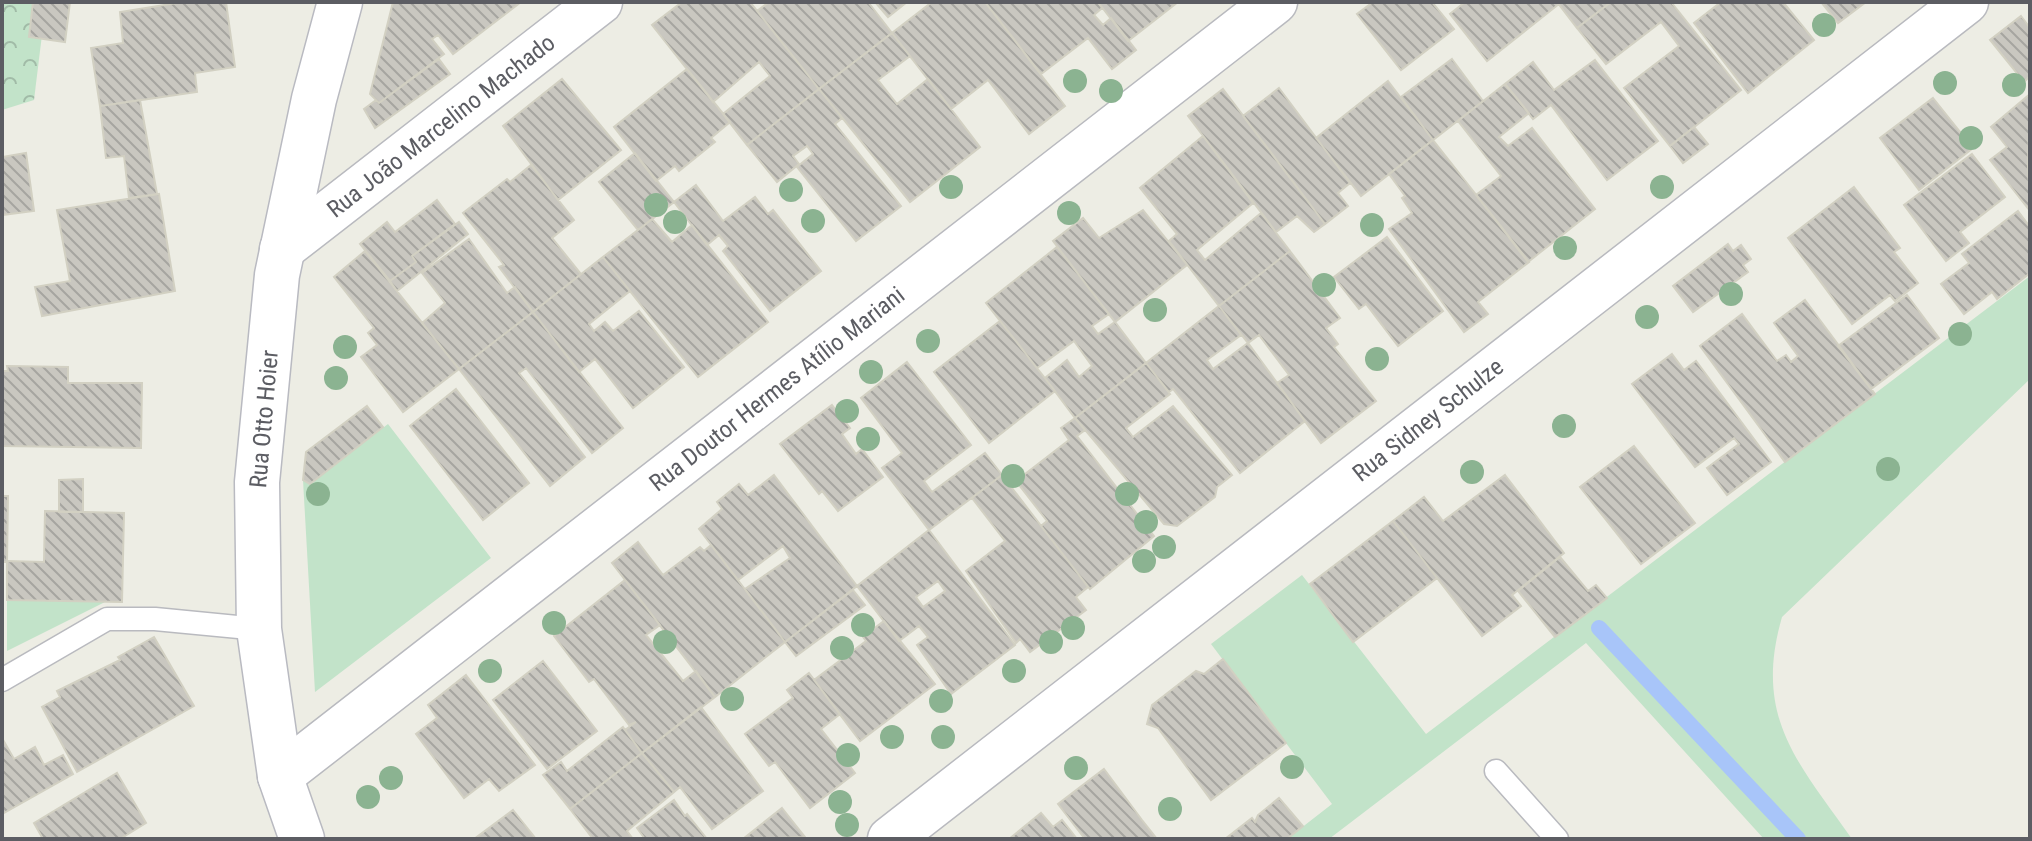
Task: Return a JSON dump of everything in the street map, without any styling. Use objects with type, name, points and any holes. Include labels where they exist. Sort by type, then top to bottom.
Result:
[{"type":"street","name":"Rua Otto Hoier","points":[[302,839],[280,776],[259,629],[257,482],[282,249],[314,99],[340,2]]},
{"type":"street","name":"Rua João Marcelino Machado","points":[[282,249],[600,2]]},
{"type":"street","name":"Rua Doutor Hermes Atílio Mariani","points":[[280,776],[1275,2]]},
{"type":"street","name":"Rua Sidney Schulze","points":[[890,839],[1966,2]]},
{"type":"lane","points":[[2,680],[107,619],[155,619],[259,629]]},
{"type":"lane","points":[[1496,771],[1557,839]]},
{"type":"green space","points":[[2,2],[46,2],[34,100],[2,110]]},
{"type":"green space","points":[[2030,276],[2030,379],[1782,617],[1774,652],[1773,683],[1777,711],[1798,762],[1852,839],[1764,839],[1586,643],[1329,839],[1287,839],[1332,804],[1211,644],[1302,575],[1426,734]]},
{"type":"green space","points":[[388,424],[491,558],[315,692],[303,480],[310,484]]},
{"type":"green space","points":[[7,600],[105,602],[7,651]]},
{"type":"building","points":[[33,2],[70,2],[65,42],[29,37]]},
{"type":"building","points":[[183,2],[226,2],[235,67],[195,73],[197,92],[100,106],[91,48],[123,43],[120,12]]},
{"type":"building","points":[[393,2],[521,2],[453,54],[438,35],[432,39],[444,54],[379,103],[370,94]]},
{"type":"building","points":[[682,2],[750,2],[819,89],[747,145],[723,114],[770,76],[759,62],[713,102],[652,25]]},
{"type":"building","points":[[769,2],[868,2],[892,33],[819,89],[757,11]]},
{"type":"building","points":[[875,2],[907,2],[888,17]]},
{"type":"building","points":[[932,2],[985,2],[1065,106],[1029,134],[988,80],[951,109],[892,33]]},
{"type":"building","points":[[985,2],[1098,2],[1102,8],[1094,15],[1103,25],[1111,18],[1136,50],[1112,69],[1088,38],[1041,74]]},
{"type":"building","points":[[1098,2],[1178,2],[1128,41]]},
{"type":"building","points":[[1373,2],[1432,2],[1454,29],[1401,70],[1357,14]]},
{"type":"building","points":[[1465,2],[1559,4],[1487,61],[1450,14]]},
{"type":"building","points":[[1557,2],[1611,2],[1577,28]]},
{"type":"building","points":[[1611,2],[1671,2],[1741,90],[1670,146],[1624,88],[1679,46],[1661,22],[1606,64],[1577,28]]},
{"type":"building","points":[[1721,2],[1783,2],[1814,40],[1748,93],[1694,23]]},
{"type":"building","points":[[1821,2],[1866,2],[1838,23]]},
{"type":"building","points":[[2021,16],[2030,28],[2030,76],[2024,82],[1990,40]]},
{"type":"building","points":[[892,33],[910,56],[878,80],[897,104],[928,79],[980,147],[910,202],[819,89]]},
{"type":"building","points":[[439,59],[450,74],[375,128],[364,109],[376,100],[379,103]]},
{"type":"building","points":[[1452,59],[1483,101],[1433,140],[1401,97]]},
{"type":"building","points":[[1595,60],[1658,141],[1607,180],[1551,105],[1533,119],[1505,84],[1533,62],[1554,90]]},
{"type":"building","points":[[687,69],[730,122],[711,138],[715,142],[679,171],[675,166],[656,181],[614,127]]},
{"type":"building","points":[[562,79],[621,150],[558,200],[503,126]]},
{"type":"building","points":[[1388,81],[1433,140],[1361,196],[1316,138]]},
{"type":"building","points":[[1505,84],[1529,113],[1499,137],[1508,146],[1532,128],[1595,209],[1528,262],[1476,195],[1501,176],[1458,121]]},
{"type":"building","points":[[1279,88],[1350,183],[1338,193],[1348,206],[1325,224],[1243,116]]},
{"type":"building","points":[[819,89],[842,118],[835,124],[901,206],[856,241],[797,167],[813,154],[807,146],[793,156],[799,164],[777,182],[747,145]]},
{"type":"building","points":[[1223,89],[1325,224],[1314,232],[1297,216],[1276,232],[1188,116]]},
{"type":"building","points":[[2030,94],[2030,211],[1990,160],[2007,147],[1991,127]]},
{"type":"building","points":[[1933,98],[1973,148],[1919,190],[1880,138]]},
{"type":"building","points":[[140,100],[157,194],[129,198],[124,156],[106,158],[100,106]]},
{"type":"building","points":[[1694,127],[1708,144],[1683,163],[1670,146]]},
{"type":"building","points":[[1203,136],[1253,203],[1197,250],[1205,260],[1261,213],[1290,251],[1219,306],[1169,241],[1177,234],[1140,188]]},
{"type":"building","points":[[1433,140],[1529,262],[1478,302],[1488,314],[1464,332],[1389,229],[1412,213],[1402,198],[1405,196],[1389,174]]},
{"type":"building","points":[[26,153],[34,211],[2,215],[2,157]]},
{"type":"building","points":[[635,153],[674,202],[638,230],[599,182]]},
{"type":"building","points":[[1972,154],[2005,197],[1960,232],[1969,243],[1946,261],[1904,205]]},
{"type":"building","points":[[531,165],[574,220],[552,238],[581,274],[533,312],[499,267],[504,265],[463,213],[507,179],[510,182]]},
{"type":"building","points":[[696,185],[723,221],[755,197],[768,214],[773,210],[821,271],[770,311],[723,251],[728,246],[719,235],[707,245],[674,202]]},
{"type":"building","points":[[1854,187],[1900,248],[1894,252],[1918,283],[1895,301],[1890,295],[1852,324],[1788,238]]},
{"type":"building","points":[[159,194],[175,291],[42,316],[35,287],[70,281],[57,210]]},
{"type":"building","points":[[437,200],[455,224],[412,256],[416,262],[390,281],[360,244],[387,222],[395,232]]},
{"type":"building","points":[[1143,210],[1187,265],[1115,322],[1053,241],[1083,218],[1099,238]]},
{"type":"building","points":[[2018,211],[2030,227],[2030,273],[1997,299],[1992,292],[1964,314],[1941,284],[1969,263],[1962,254]]},
{"type":"building","points":[[652,219],[672,242],[692,225],[768,322],[698,377],[603,257]]},
{"type":"building","points":[[459,222],[468,234],[397,291],[390,281],[416,262],[412,256]]},
{"type":"building","points":[[1387,237],[1443,311],[1398,346],[1366,304],[1359,309],[1334,277]]},
{"type":"building","points":[[469,239],[507,293],[515,287],[533,312],[459,369],[422,323],[445,303],[422,273]]},
{"type":"building","points":[[1728,244],[1733,251],[1741,245],[1751,259],[1743,265],[1748,272],[1693,312],[1673,286]]},
{"type":"building","points":[[1057,247],[1109,314],[1092,326],[1098,334],[1115,322],[1146,363],[1075,418],[1045,378],[1067,360],[1079,377],[1092,366],[1074,341],[1037,368],[986,303]]},
{"type":"building","points":[[365,251],[459,369],[403,412],[361,357],[377,345],[368,333],[374,328],[334,277]]},
{"type":"building","points":[[1290,251],[1340,318],[1326,328],[1338,344],[1334,347],[1376,401],[1321,443],[1277,383],[1289,375],[1259,335],[1248,343],[1219,306]]},
{"type":"building","points":[[603,257],[630,291],[589,324],[594,331],[605,322],[613,331],[639,311],[684,367],[633,408],[595,359],[579,372],[533,312]]},
{"type":"building","points":[[1907,295],[1939,338],[1871,389],[1838,346]]},
{"type":"building","points":[[1805,300],[1875,394],[1785,462],[1700,346],[1742,314],[1777,361],[1786,355],[1791,362],[1798,356],[1774,323]]},
{"type":"building","points":[[1219,306],[1241,335],[1207,360],[1213,369],[1248,343],[1305,421],[1240,473],[1173,389],[1169,392],[1146,363]]},
{"type":"building","points":[[533,312],[623,428],[592,453],[526,368],[519,373],[585,457],[550,486],[459,369]]},
{"type":"building","points":[[1000,321],[1055,391],[989,443],[934,372]]},
{"type":"building","points":[[1672,354],[1684,370],[1696,361],[1771,462],[1727,495],[1707,468],[1739,444],[1734,438],[1695,467],[1632,384]]},
{"type":"building","points":[[907,362],[971,445],[924,481],[932,492],[985,453],[1002,475],[929,530],[882,468],[902,453],[861,398]]},
{"type":"building","points":[[1146,363],[1170,394],[1126,428],[1133,437],[1173,406],[1232,475],[1217,487],[1215,497],[1177,526],[1164,524],[1075,418]]},
{"type":"building","points":[[7,366],[68,367],[68,383],[142,383],[141,448],[2,446],[2,371],[8,371]]},
{"type":"building","points":[[456,389],[529,483],[483,520],[410,426]]},
{"type":"building","points":[[832,405],[850,428],[842,434],[856,454],[862,449],[883,477],[838,511],[822,491],[819,494],[780,444]]},
{"type":"building","points":[[367,406],[383,427],[310,484],[303,480],[306,452]]},
{"type":"building","points":[[1075,418],[1085,430],[1077,436],[1154,536],[1090,589],[1041,526],[1047,521],[1016,481],[1069,440],[1061,428]]},
{"type":"building","points":[[1634,446],[1695,523],[1641,564],[1580,487]]},
{"type":"building","points":[[774,475],[857,586],[785,642],[745,589],[790,558],[783,546],[738,580],[699,529],[722,509],[717,502],[739,484],[748,495]]},
{"type":"building","points":[[1002,475],[1088,587],[1076,597],[1086,610],[1030,652],[1020,639],[1016,643],[966,571],[1005,541],[972,498]]},
{"type":"building","points":[[1505,475],[1564,553],[1512,595],[1521,606],[1482,636],[1393,521],[1424,497],[1443,521]]},
{"type":"building","points":[[83,479],[83,512],[59,512],[59,480]]},
{"type":"building","points":[[2,496],[8,496],[7,562],[2,562]]},
{"type":"building","points":[[45,511],[124,513],[122,602],[7,600],[7,561],[44,562]]},
{"type":"building","points":[[1393,521],[1437,578],[1353,642],[1310,584]]},
{"type":"building","points":[[929,530],[1015,645],[951,694],[917,645],[928,637],[919,626],[899,641],[857,586]],"holes":[[[938,581],[945,591],[923,607],[916,597]]]},
{"type":"building","points":[[638,542],[663,575],[700,547],[704,551],[711,545],[785,642],[715,697],[612,563]]},
{"type":"building","points":[[1560,557],[1588,591],[1596,585],[1607,598],[1555,637],[1518,591]]},
{"type":"building","points":[[625,580],[660,625],[646,635],[683,681],[696,671],[715,697],[642,753],[625,730],[636,722],[629,725],[594,679],[589,682],[554,636]]},
{"type":"building","points":[[853,590],[865,605],[796,656],[785,642]]},
{"type":"building","points":[[884,621],[935,684],[860,741],[814,680],[866,641],[863,637]]},
{"type":"building","points":[[154,637],[194,706],[77,772],[42,707],[60,697],[57,691],[120,660],[118,657]]},
{"type":"building","points":[[1223,659],[1286,743],[1211,800],[1158,728],[1147,724],[1152,705],[1196,671],[1204,674]]},
{"type":"building","points":[[543,661],[597,731],[547,769],[493,700]]},
{"type":"building","points":[[809,673],[840,714],[821,729],[855,773],[810,808],[775,762],[769,766],[745,734],[793,698],[787,690]]},
{"type":"building","points":[[466,675],[535,765],[499,791],[489,779],[464,798],[416,734],[437,718],[428,705]]},
{"type":"building","points":[[701,707],[763,791],[712,829],[680,787],[674,792],[642,753]]},
{"type":"building","points":[[623,727],[642,753],[570,809],[543,775],[561,762],[567,771]]},
{"type":"building","points":[[2,738],[14,759],[35,747],[44,765],[63,755],[73,774],[2,814]]},
{"type":"building","points":[[642,753],[674,792],[627,831],[633,839],[593,839],[570,809]]},
{"type":"building","points":[[1104,769],[1157,839],[1085,839],[1058,804]]},
{"type":"building","points":[[117,773],[146,823],[120,839],[43,839],[34,823]]},
{"type":"building","points":[[1279,798],[1303,826],[1287,839],[1225,839],[1252,818],[1255,822],[1258,815]]},
{"type":"building","points":[[674,800],[707,839],[645,839],[637,828]]},
{"type":"building","points":[[782,808],[805,837],[743,839]]},
{"type":"building","points":[[513,810],[536,839],[474,839]]},
{"type":"building","points":[[1041,813],[1053,827],[1062,820],[1077,839],[1009,839]]},
{"type":"waterway","points":[[1599,628],[1798,839]]}]
